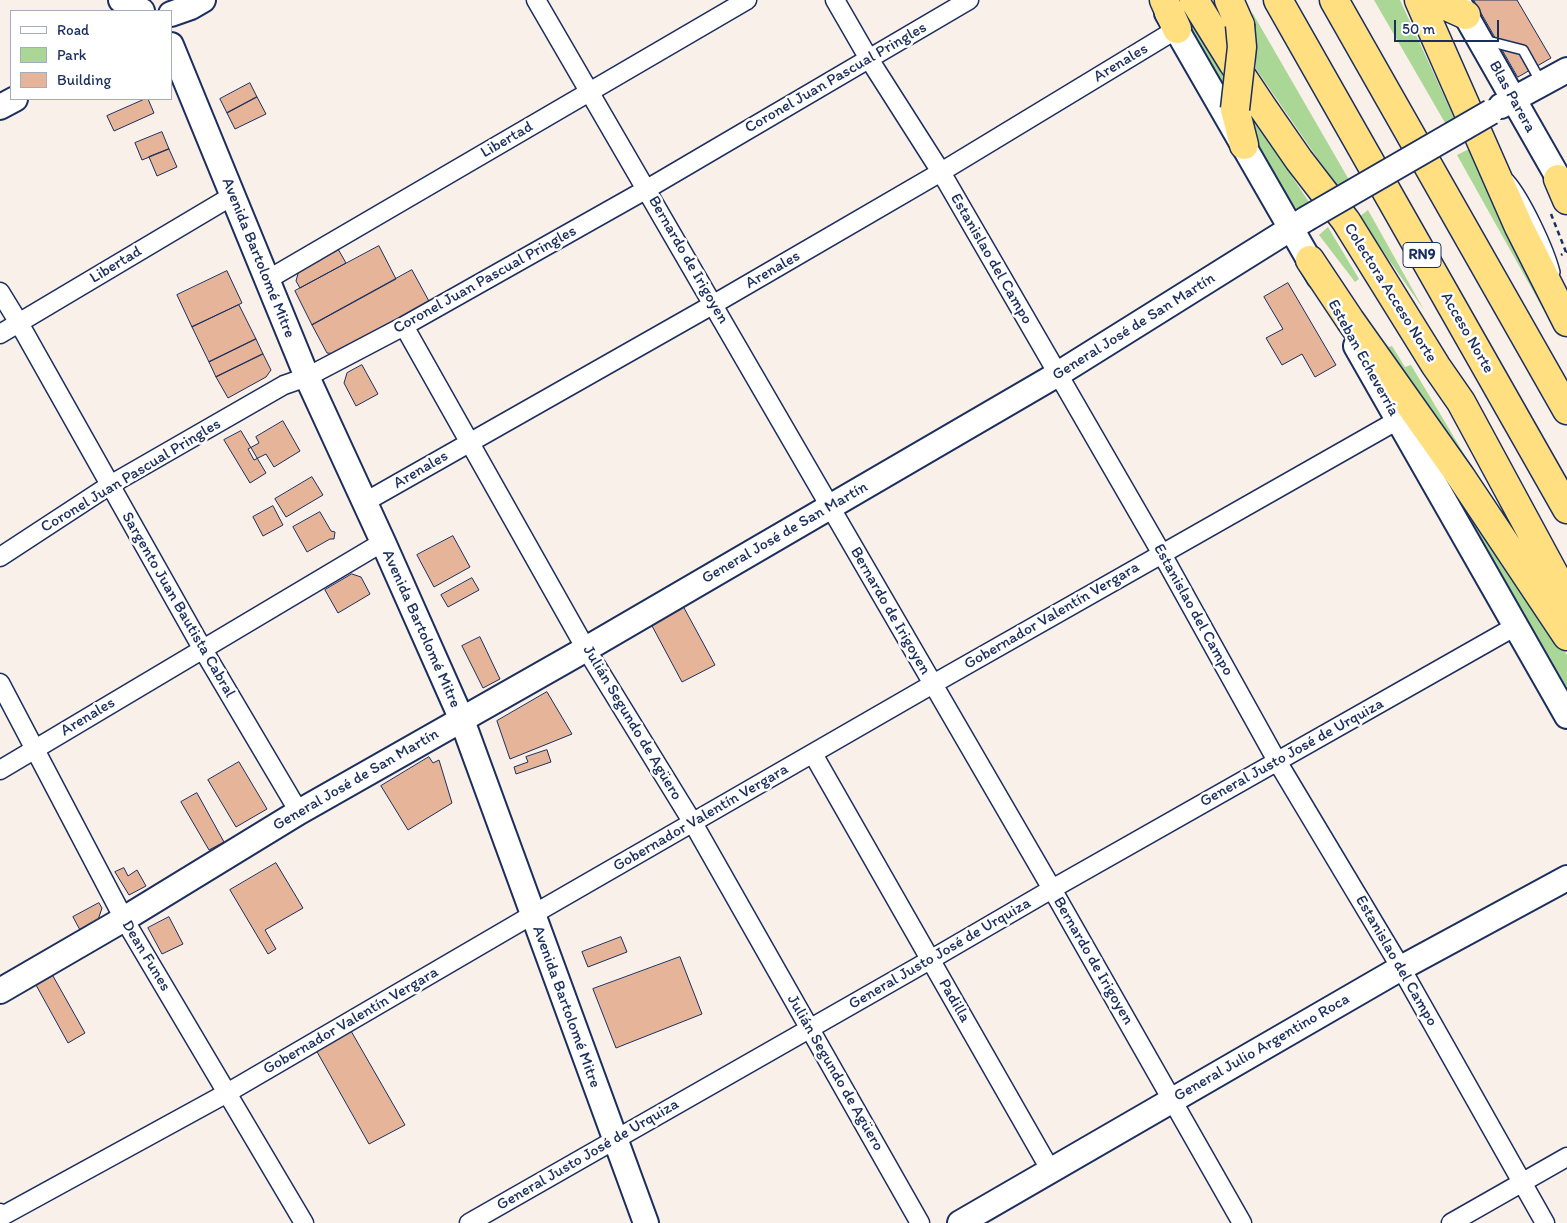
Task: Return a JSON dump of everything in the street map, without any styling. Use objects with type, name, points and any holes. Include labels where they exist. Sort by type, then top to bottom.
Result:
[{"type":"highway","points":[[1164,0],[1177,29]]},
{"type":"highway","name":"Colectora Acceso Norte","points":[[1194,0],[1263,108],[1299,160],[1346,220],[1431,358],[1461,402],[1567,598]]},
{"type":"highway","points":[[1229,0],[1240,25],[1242,47],[1235,109],[1244,144]]},
{"type":"highway","name":"Acceso Norte","points":[[1278,0],[1567,509]]},
{"type":"highway","points":[[1334,0],[1567,410]]},
{"type":"highway","points":[[1444,4],[1489,159],[1519,227],[1567,321]]},
{"type":"highway","points":[[1310,260],[1567,636]]},
{"type":"street","points":[[121,0],[140,10]]},
{"type":"street","points":[[172,14],[203,0]]},
{"type":"street","name":"Bernardo de Irigoyen","points":[[536,0],[1052,889],[1242,1223]]},
{"type":"street","name":"Libertad","points":[[267,280],[747,0]]},
{"type":"street","name":"Estanislao del Campo","points":[[835,0],[940,172],[1058,374],[1162,554],[1277,761],[1401,968],[1545,1223]]},
{"type":"street","name":"Coronel Juan Pascual Pringles","points":[[0,557],[110,485],[284,385],[307,377],[404,326],[646,189],[969,0]]},
{"type":"street","name":"Esteban Echeverría","points":[[1160,0],[1224,114],[1299,224],[1310,260],[1398,420],[1567,716]]},
{"type":"street","name":"Blas Parera","points":[[1444,4],[1480,40],[1564,191]]},
{"type":"street","name":"Arenales","points":[[365,502],[714,304],[940,172],[1177,29]]},
{"type":"street","name":"Avenida Bartolomé Mitre","points":[[172,47],[307,377],[462,720],[646,1223]]},
{"type":"street","name":"General José de San Martín","points":[[0,991],[124,919],[300,812],[586,649],[1058,374],[1299,224],[1567,70]]},
{"type":"street","points":[[0,107],[13,100]]},
{"type":"street","name":"Libertad","points":[[0,334],[232,196]]},
{"type":"street","name":"Sargento Juan Bautista Cabral","points":[[0,292],[202,648],[300,812]]},
{"type":"street","name":"Julián Segundo de Agüero","points":[[404,326],[586,649],[693,823],[920,1223]]},
{"type":"street","name":"Gobernador Valentín Vergara","points":[[2,1214],[227,1093],[933,684],[1398,420]]},
{"type":"street","name":"Arenales","points":[[0,770],[202,648],[383,542]]},
{"type":"street","name":"General Justo José de Urquiza","points":[[469,1223],[1516,626]]},
{"type":"street","name":"Dean Funes","points":[[0,683],[124,919],[304,1223]]},
{"type":"street","name":"Padilla","points":[[813,754],[1051,1171]]},
{"type":"street","name":"General Julio Argentino Roca","points":[[960,1223],[1401,968],[1567,878]]},
{"type":"street","points":[[1451,1223],[1567,1157]]},
{"type":"lane","points":[[1480,40],[1523,50],[1543,84]]},
{"type":"lane","points":[[1346,220],[1354,253]]},
{"type":"lane","points":[[1426,368],[1461,402]]},
{"type":"green space","points":[[1178,0],[1229,84],[1226,103],[1188,33]]},
{"type":"green space","points":[[1374,0],[1400,0],[1456,122],[1448,128]]},
{"type":"green space","points":[[1252,12],[1352,185],[1340,191],[1256,69],[1256,34]]},
{"type":"green space","points":[[1250,114],[1313,208],[1299,211],[1293,205],[1250,131]]},
{"type":"green space","points":[[1473,147],[1539,295],[1560,339],[1457,155]]},
{"type":"green space","points":[[1368,210],[1424,310],[1359,217]]},
{"type":"green space","points":[[1328,227],[1359,279],[1355,282],[1319,235]]},
{"type":"green space","points":[[1377,340],[1382,340],[1389,347],[1392,346],[1405,367],[1411,365],[1529,563]]},
{"type":"green space","points":[[1404,419],[1430,443],[1567,655],[1567,704]]},
{"type":"building","points":[[1474,0],[1517,0],[1551,58],[1518,77]]},
{"type":"building","points":[[250,83],[257,97],[227,113],[220,99]]},
{"type":"building","points":[[257,97],[266,114],[235,129],[227,113]]},
{"type":"building","points":[[143,100],[148,100],[154,113],[114,131],[107,116]]},
{"type":"building","points":[[162,132],[169,149],[142,160],[135,143]]},
{"type":"building","points":[[169,149],[177,167],[157,176],[149,157]]},
{"type":"building","points":[[379,246],[396,279],[312,325],[295,291]]},
{"type":"building","points":[[338,249],[346,263],[300,288],[296,281],[299,270]]},
{"type":"building","points":[[412,270],[430,303],[337,354],[327,353],[312,325]]},
{"type":"building","points":[[227,271],[242,303],[192,327],[177,295]]},
{"type":"building","points":[[1288,283],[1336,365],[1315,377],[1302,354],[1282,365],[1266,338],[1283,329],[1264,297]]},
{"type":"building","points":[[239,305],[256,339],[209,362],[192,327]]},
{"type":"building","points":[[256,339],[263,354],[216,377],[209,362]]},
{"type":"building","points":[[263,354],[271,370],[266,377],[228,398],[216,377]]},
{"type":"building","points":[[362,365],[378,394],[356,406],[344,383],[347,373]]},
{"type":"building","points":[[283,421],[300,451],[274,467],[266,454],[254,460],[248,449],[259,443],[256,437]]},
{"type":"building","points":[[241,431],[266,473],[250,483],[224,440]]},
{"type":"building","points":[[312,477],[323,495],[286,517],[275,499]]},
{"type":"building","points":[[273,506],[283,525],[263,536],[253,517]]},
{"type":"building","points":[[320,512],[331,531],[335,532],[334,539],[330,539],[307,552],[293,527]]},
{"type":"building","points":[[453,536],[470,567],[434,587],[417,555]]},
{"type":"building","points":[[352,574],[361,577],[370,594],[338,613],[325,590]]},
{"type":"building","points":[[472,578],[479,590],[448,607],[441,595]]},
{"type":"building","points":[[683,606],[715,665],[682,682],[651,624]]},
{"type":"building","points":[[480,637],[500,679],[483,688],[462,646]]},
{"type":"building","points":[[547,692],[572,734],[510,759],[497,721]]},
{"type":"building","points":[[547,750],[551,762],[516,774],[514,767],[528,762],[526,757]]},
{"type":"building","points":[[429,757],[433,763],[439,760],[452,803],[408,830],[381,786]]},
{"type":"building","points":[[239,762],[267,809],[236,827],[208,780]]},
{"type":"building","points":[[197,793],[224,842],[209,850],[181,802]]},
{"type":"building","points":[[276,863],[303,908],[265,930],[276,949],[268,954],[230,890]]},
{"type":"building","points":[[124,868],[128,876],[137,870],[146,886],[129,895],[115,872]]},
{"type":"building","points":[[99,903],[102,908],[98,920],[80,930],[73,917]]},
{"type":"building","points":[[169,917],[183,944],[162,954],[148,928]]},
{"type":"building","points":[[621,937],[627,952],[588,967],[582,952]]},
{"type":"building","points":[[680,957],[702,1014],[616,1048],[593,989]]},
{"type":"building","points":[[53,976],[85,1033],[68,1043],[36,985]]},
{"type":"building","points":[[351,1031],[405,1125],[369,1144],[316,1050]]}]
